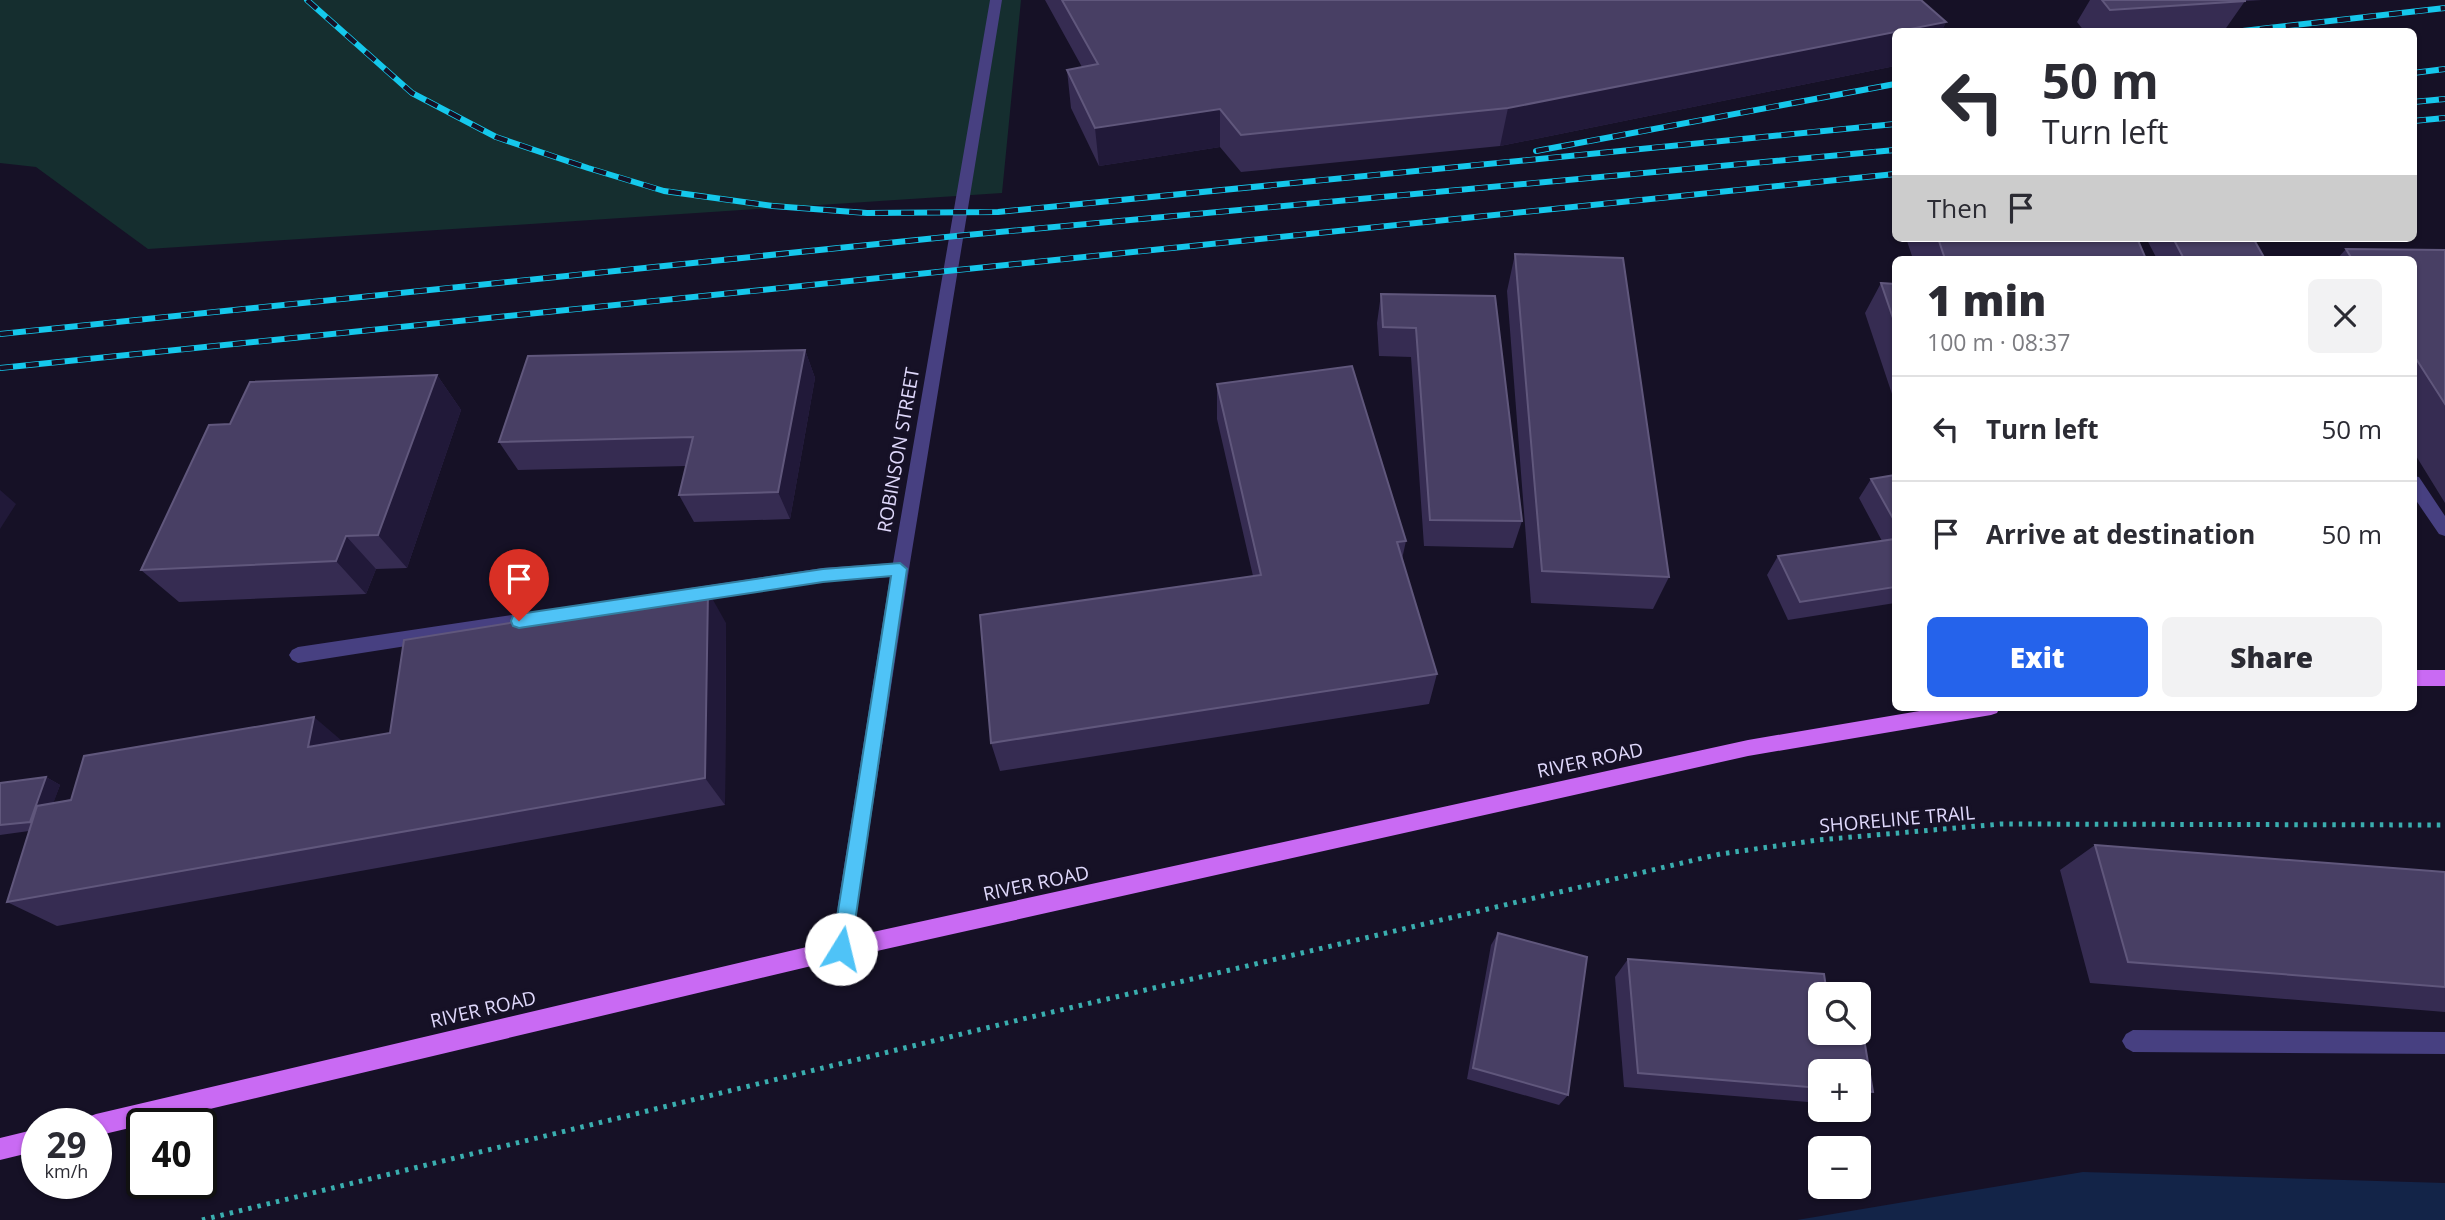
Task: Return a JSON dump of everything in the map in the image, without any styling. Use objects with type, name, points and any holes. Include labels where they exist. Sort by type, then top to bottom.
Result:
[{"type":"main road","points":[[2417,678],[2445,678]]},
{"type":"main road","name":"RIVER ROAD","points":[[112,1121],[841,949],[1748,748],[1967,711]]},
{"type":"main road","points":[[0,1149],[21,1144]]},
{"type":"street","name":"ROBINSON STREET","points":[[841,949],[900,569],[996,0]]},
{"type":"street","points":[[2417,488],[2445,528]]},
{"type":"street","points":[[671,598],[823,575],[900,569]]},
{"type":"street","points":[[298,654],[616,606]]},
{"type":"street","points":[[2133,1041],[2445,1043]]},
{"type":"path","name":"SHORELINE TRAIL","points":[[202,1220],[344,1188],[543,1135],[1720,853],[1818,840],[2001,824],[2445,825]]},
{"type":"green space","points":[[0,0],[1021,0],[1002,193],[148,249],[36,167],[0,163]]},
{"type":"water","points":[[2083,1172],[2445,1183],[2445,1220],[1797,1220]]},
{"type":"building","points":[[1062,0],[1921,0],[1946,22],[1915,28],[1892,28],[1892,33],[1508,108],[1241,135],[1220,109],[1095,128],[1067,70],[1098,64]]},
{"type":"building","points":[[2102,0],[2245,0],[2245,1],[2110,10]]},
{"type":"building","points":[[1939,242],[2139,242],[2145,256],[1944,256]]},
{"type":"building","points":[[2175,242],[2255,242],[2263,256],[2182,256]]},
{"type":"building","points":[[2346,249],[2445,250],[2445,404],[2417,360],[2417,256],[2350,256]]},
{"type":"building","points":[[1515,254],[1623,258],[1669,577],[1542,571]]},
{"type":"building","points":[[1881,283],[1892,284],[1892,315]]},
{"type":"building","points":[[1381,294],[1495,296],[1522,521],[1430,520],[1416,328],[1383,327]]},
{"type":"building","points":[[805,350],[778,492],[679,495],[693,437],[499,442],[528,356]]},
{"type":"building","points":[[1352,366],[1406,541],[1397,542],[1437,674],[991,743],[980,615],[1261,575],[1217,384]]},
{"type":"building","points":[[437,375],[378,535],[346,536],[336,561],[141,570],[209,425],[230,424],[250,382]]},
{"type":"building","points":[[1892,476],[1892,517],[1871,479]]},
{"type":"building","points":[[1892,539],[1892,587],[1800,602],[1778,556]]},
{"type":"building","points":[[708,591],[705,778],[7,902],[37,806],[71,800],[84,756],[314,717],[308,747],[390,733],[404,640]]},
{"type":"building","points":[[46,777],[30,822],[0,825],[0,783]]},
{"type":"building","points":[[2095,845],[2445,872],[2445,987],[2128,962]]},
{"type":"building","points":[[1498,933],[1587,957],[1568,1095],[1473,1068]]},
{"type":"building","points":[[1628,959],[1824,974],[1825,982],[1808,982],[1808,1045],[1865,1045],[1867,1059],[1808,1059],[1808,1087],[1638,1073]]},
{"type":"railway","points":[[307,0],[412,93],[496,137],[664,191],[773,206],[867,213],[998,212],[1892,124]]},
{"type":"railway","points":[[2269,28],[2445,8]]},
{"type":"railway","points":[[2417,72],[2445,69]]},
{"type":"railway","points":[[1536,151],[1892,85]]},
{"type":"railway","points":[[2417,102],[2445,99]]},
{"type":"railway","points":[[2417,121],[2445,118]]},
{"type":"railway","points":[[0,334],[956,236],[1892,150]]},
{"type":"railway","points":[[0,368],[1892,174]]},
{"type":"route","points":[[519,621],[823,575],[900,569],[841,949]]}]
